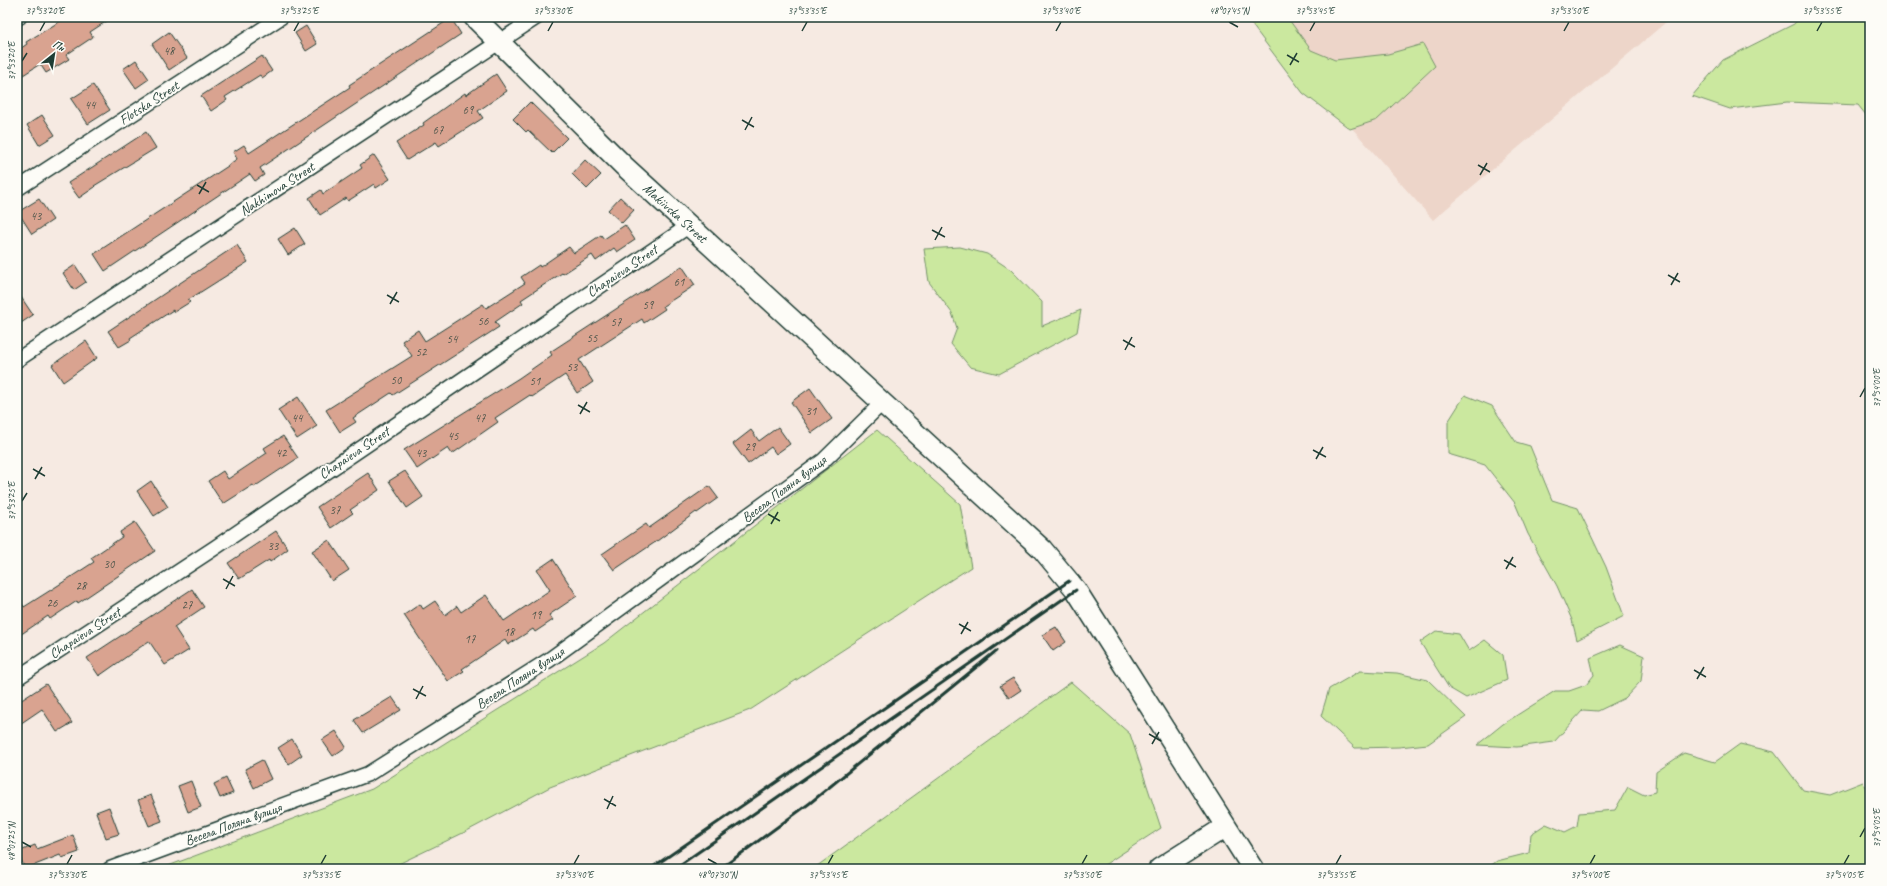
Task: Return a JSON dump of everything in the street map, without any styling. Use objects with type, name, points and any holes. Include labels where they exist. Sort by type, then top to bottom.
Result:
[{"type":"main road","name":"Makiivska Street","points":[[474,17],[624,166],[1042,549],[1058,566],[1076,590],[1253,869]]},
{"type":"main road","points":[[1159,869],[1225,827]]},
{"type":"street","name":"Flotska Street","points":[[17,189],[280,17]]},
{"type":"street","name":"Nakhimova Street","points":[[17,360],[537,17]]},
{"type":"street","name":"Chapaieva Street","points":[[17,678],[216,547],[690,226]]},
{"type":"street","name":"Весела Поляна вулиця","points":[[110,869],[368,774],[550,660],[823,462],[882,402]]},
{"type":"shaded area","points":[[1254,17],[1672,17],[1433,220]]},
{"type":"green space","points":[[1246,17],[1287,17],[1311,50],[1335,60],[1388,54],[1423,44],[1435,66],[1377,120],[1350,129],[1303,93]]},
{"type":"green space","points":[[1800,17],[1870,17],[1870,120],[1858,105],[1787,102],[1730,109],[1692,96],[1723,60],[1794,24]]},
{"type":"green space","points":[[960,247],[987,254],[1011,270],[1042,302],[1042,326],[1081,310],[1077,332],[999,374],[970,367],[951,344],[957,328],[952,313],[929,282],[924,249]]},
{"type":"green space","points":[[1465,395],[1492,406],[1516,442],[1530,446],[1552,500],[1578,508],[1606,567],[1624,616],[1577,640],[1572,620],[1557,586],[1528,534],[1515,503],[1485,465],[1448,454],[1448,422]]},
{"type":"green space","points":[[877,430],[960,504],[971,567],[750,710],[550,787],[465,832],[388,869],[160,869],[372,789],[604,643]]},
{"type":"green space","points":[[1436,631],[1459,634],[1469,651],[1485,640],[1503,655],[1507,680],[1466,698],[1449,688],[1420,642]]},
{"type":"green space","points":[[1620,645],[1644,656],[1641,681],[1625,698],[1598,711],[1583,710],[1554,742],[1517,747],[1477,745],[1503,724],[1555,691],[1569,691],[1586,685],[1594,675],[1590,658]]},
{"type":"green space","points":[[1360,671],[1397,673],[1428,680],[1466,717],[1428,744],[1399,747],[1355,748],[1321,716],[1329,689]]},
{"type":"green space","points":[[1071,682],[1130,734],[1161,828],[1098,869],[813,869]]},
{"type":"green space","points":[[1740,744],[1774,752],[1803,790],[1830,795],[1863,782],[1870,802],[1870,869],[1486,869],[1497,861],[1529,853],[1531,834],[1546,824],[1565,832],[1577,826],[1579,813],[1615,810],[1628,787],[1644,795],[1655,792],[1656,772],[1684,753],[1715,762]]},
{"type":"building","points":[[67,17],[113,17],[90,32],[93,37],[66,55],[69,59],[46,73],[40,64],[17,79],[17,51],[27,44],[26,42]]},
{"type":"building","points":[[451,18],[461,34],[260,168],[264,175],[255,181],[250,174],[105,271],[94,254],[228,166],[237,159],[233,152],[244,145],[249,153],[350,87],[349,85]]},
{"type":"building","points":[[306,26],[317,44],[306,51],[295,33]]},
{"type":"building","points":[[169,32],[187,58],[169,70],[152,44]]},
{"type":"building","points":[[262,56],[272,71],[262,78],[260,75],[225,97],[227,100],[211,111],[201,96]]},
{"type":"building","points":[[136,60],[149,79],[136,88],[123,69]]},
{"type":"building","points":[[496,74],[507,91],[478,111],[483,118],[439,146],[436,142],[407,160],[396,143],[424,125],[423,123],[465,93],[466,95]]},
{"type":"building","points":[[93,85],[110,110],[88,124],[71,99]]},
{"type":"building","points":[[530,102],[567,138],[552,153],[528,130],[526,132],[513,119]]},
{"type":"building","points":[[42,115],[55,135],[39,145],[27,125]]},
{"type":"building","points":[[146,132],[156,148],[94,186],[95,187],[79,198],[68,183]]},
{"type":"building","points":[[374,155],[390,179],[376,188],[374,184],[348,201],[346,198],[320,215],[309,198],[321,190],[323,194],[362,168],[360,165]]},
{"type":"building","points":[[585,160],[601,175],[587,189],[572,174]]},
{"type":"building","points":[[620,197],[634,210],[622,223],[608,210]]},
{"type":"building","points":[[39,199],[53,220],[32,234],[18,212]]},
{"type":"building","points":[[625,225],[635,240],[617,252],[614,248],[596,261],[592,255],[563,274],[562,273],[521,300],[523,303],[495,322],[499,327],[393,395],[391,393],[353,418],[356,422],[340,432],[326,410],[412,356],[402,341],[418,330],[425,341],[483,304],[486,308],[525,283],[521,277],[539,265],[540,267],[569,247],[574,253],[601,235],[604,239]]},
{"type":"building","points":[[295,228],[305,244],[288,255],[278,239]]},
{"type":"building","points":[[237,245],[248,262],[188,300],[190,302],[174,312],[173,310],[130,338],[131,340],[119,347],[108,331]]},
{"type":"building","points":[[75,265],[86,282],[74,290],[63,273]]},
{"type":"building","points":[[682,266],[695,285],[663,306],[665,309],[644,323],[642,319],[579,360],[593,382],[577,393],[565,375],[532,397],[530,395],[495,418],[498,422],[452,454],[448,448],[417,469],[404,450],[519,378],[552,355],[550,352]]},
{"type":"building","points":[[17,291],[33,315],[21,323],[17,316]]},
{"type":"building","points":[[86,341],[97,358],[63,382],[52,365]]},
{"type":"building","points":[[810,388],[832,419],[812,433],[791,402]]},
{"type":"building","points":[[298,397],[317,426],[297,439],[278,410]]},
{"type":"building","points":[[778,427],[790,444],[776,454],[771,447],[748,464],[733,444],[751,430],[759,441]]},
{"type":"building","points":[[283,436],[298,458],[254,487],[253,485],[223,504],[208,481],[223,471],[228,479],[267,453],[264,448]]},
{"type":"building","points":[[405,471],[423,497],[407,508],[389,481]]},
{"type":"building","points":[[368,473],[379,490],[350,510],[353,513],[331,528],[317,507]]},
{"type":"building","points":[[151,481],[168,507],[154,516],[137,491]]},
{"type":"building","points":[[709,486],[718,498],[614,570],[602,554],[646,524],[649,528]]},
{"type":"building","points":[[135,522],[155,551],[78,603],[77,601],[50,619],[48,616],[17,637],[17,596],[24,607],[94,562],[91,558],[122,537],[120,532]]},
{"type":"building","points":[[276,531],[288,549],[270,562],[269,560],[239,579],[228,563]]},
{"type":"building","points":[[329,540],[349,570],[332,581],[312,551]]},
{"type":"building","points":[[553,559],[577,596],[549,615],[553,620],[535,632],[533,629],[508,645],[505,640],[462,669],[464,671],[448,681],[404,615],[420,604],[423,609],[435,601],[445,615],[457,606],[461,612],[486,595],[504,621],[550,590],[537,570]]},
{"type":"building","points":[[192,589],[204,607],[174,627],[189,650],[165,665],[149,641],[99,676],[87,658]]},
{"type":"building","points":[[1056,627],[1066,642],[1053,651],[1042,635]]},
{"type":"building","points":[[1013,678],[1021,690],[1009,698],[1000,686]]},
{"type":"building","points":[[46,684],[72,723],[57,732],[42,709],[17,726],[17,703]]},
{"type":"building","points":[[392,697],[401,710],[363,733],[354,720]]},
{"type":"building","points":[[336,731],[346,747],[333,756],[322,740]]},
{"type":"building","points":[[292,739],[302,755],[289,764],[278,748]]},
{"type":"building","points":[[262,760],[271,779],[254,788],[245,769]]},
{"type":"building","points":[[226,778],[233,793],[220,798],[214,784]]},
{"type":"building","points":[[191,781],[201,807],[188,812],[178,786]]},
{"type":"building","points":[[151,795],[162,821],[149,826],[138,800]]},
{"type":"building","points":[[109,807],[119,834],[106,838],[96,812]]},
{"type":"building","points":[[73,835],[79,852],[62,858],[60,855],[25,869],[18,852],[35,845],[37,849]]},
{"type":"railway","points":[[650,869],[1069,581]]},
{"type":"railway","points":[[674,869],[1076,590]]},
{"type":"railway","points":[[720,869],[810,803],[996,651]]}]
